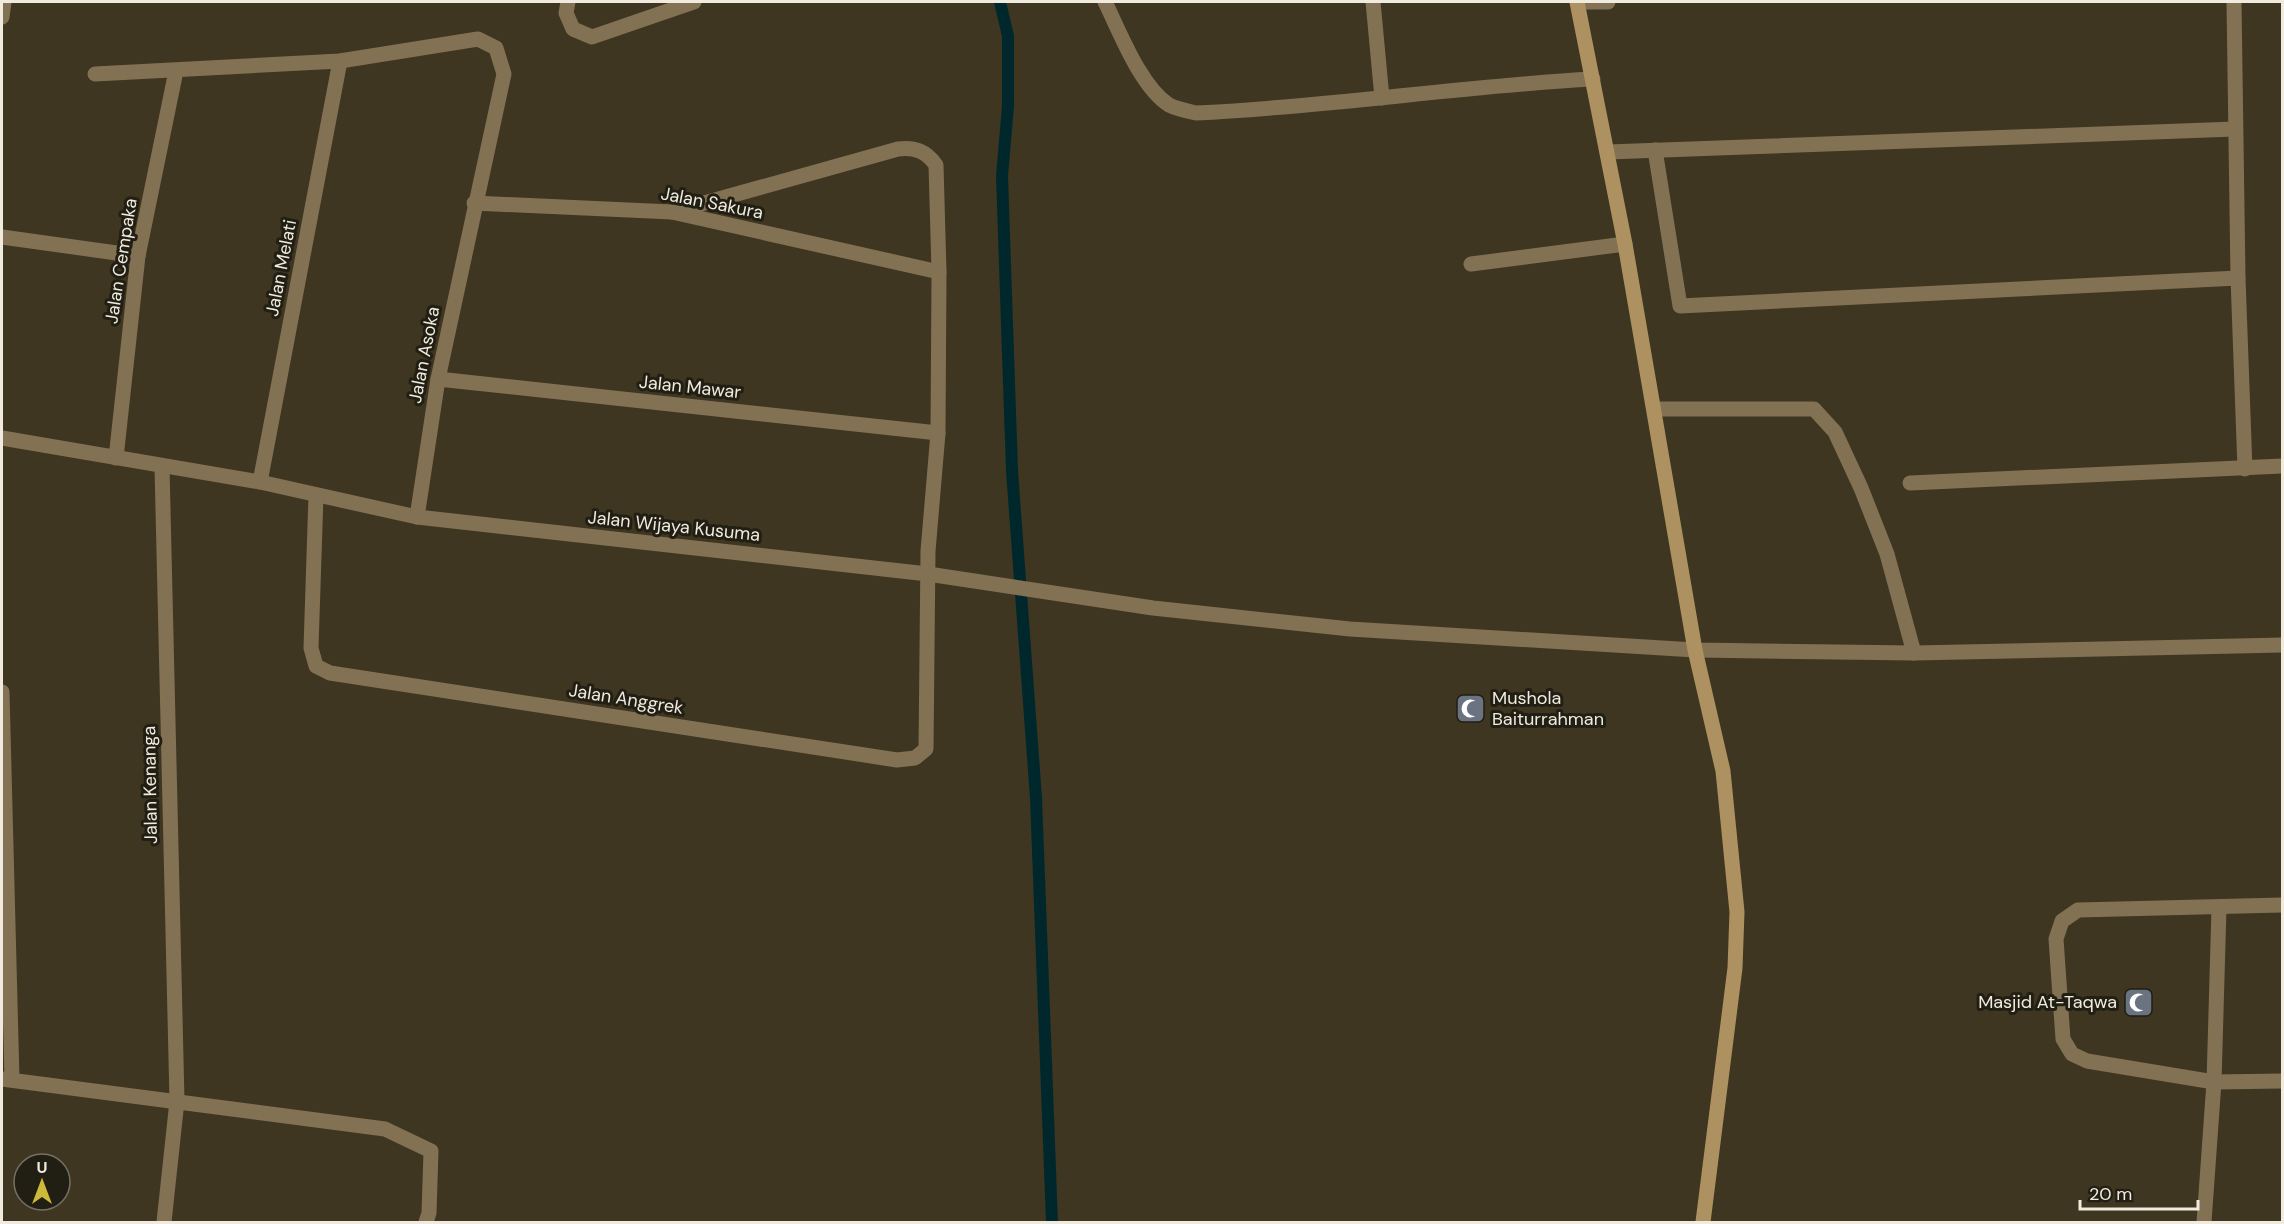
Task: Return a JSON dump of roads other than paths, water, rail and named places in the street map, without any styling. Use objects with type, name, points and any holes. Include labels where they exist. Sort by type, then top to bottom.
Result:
[{"type":"street","points":[[2,17],[4,2]]},
{"type":"street","points":[[567,7],[573,29],[592,37],[694,2]]},
{"type":"street","points":[[1104,2],[1140,72],[1160,97],[1170,105],[1182,110],[1210,112],[1382,98],[1516,83],[1593,79]]},
{"type":"street","points":[[1373,2],[1382,98]]},
{"type":"street","points":[[1608,2],[1578,2],[1655,409],[1695,650],[1723,771],[1737,912],[1735,968],[1703,1222]]},
{"type":"street","points":[[2234,2],[2238,278],[2245,469]]},
{"type":"street","name":"Jalan Asoka","points":[[95,74],[340,61],[478,39],[496,48],[504,74],[474,203],[438,379],[417,517]]},
{"type":"street","name":"Jalan Melati","points":[[260,482],[340,61]]},
{"type":"street","name":"Jalan Cempaka","points":[[116,458],[138,256],[176,71]]},
{"type":"street","points":[[1608,152],[2235,129]]},
{"type":"street","points":[[672,212],[909,148],[929,156],[936,165],[939,272],[938,433],[928,574]]},
{"type":"street","points":[[1655,150],[1680,306],[2238,278]]},
{"type":"street","name":"Jalan Sakura","points":[[474,203],[672,212],[939,272]]},
{"type":"street","points":[[2,237],[138,256]]},
{"type":"street","points":[[1471,264],[1625,244]]},
{"type":"street","name":"Jalan Mawar","points":[[438,379],[938,433]]},
{"type":"street","points":[[1655,409],[1814,409],[1836,432],[1861,488],[1887,555],[1914,653]]},
{"type":"street","name":"Jalan Wijaya Kusuma","points":[[2,438],[260,482],[417,517],[928,574],[1153,608],[1350,629],[1695,650],[1914,653],[2283,645]]},
{"type":"street","points":[[1910,483],[2283,466]]},
{"type":"street","name":"Jalan Kenanga","points":[[162,467],[177,1101],[164,1222]]},
{"type":"street","name":"Jalan Anggrek","points":[[316,495],[311,648],[316,666],[330,673],[897,760],[915,758],[926,749],[928,574]]},
{"type":"street","points":[[2,692],[7,1080],[385,1129],[431,1151],[429,1213],[426,1222]]},
{"type":"street","points":[[2283,905],[2078,910],[2062,921],[2056,939],[2063,1039],[2072,1054],[2087,1061],[2214,1082],[2283,1081]]},
{"type":"street","points":[[2204,1222],[2214,1082],[2219,908]]},
{"type":"waterway","points":[[1000,2],[1008,36],[1008,106],[1002,176],[1012,471],[1036,798],[1052,1222]]},
{"type":"place","name":"Mushola Baiturrahman","points":[[1471,708]]},
{"type":"place","name":"Masjid At-Taqwa","points":[[2138,1002]]}]
